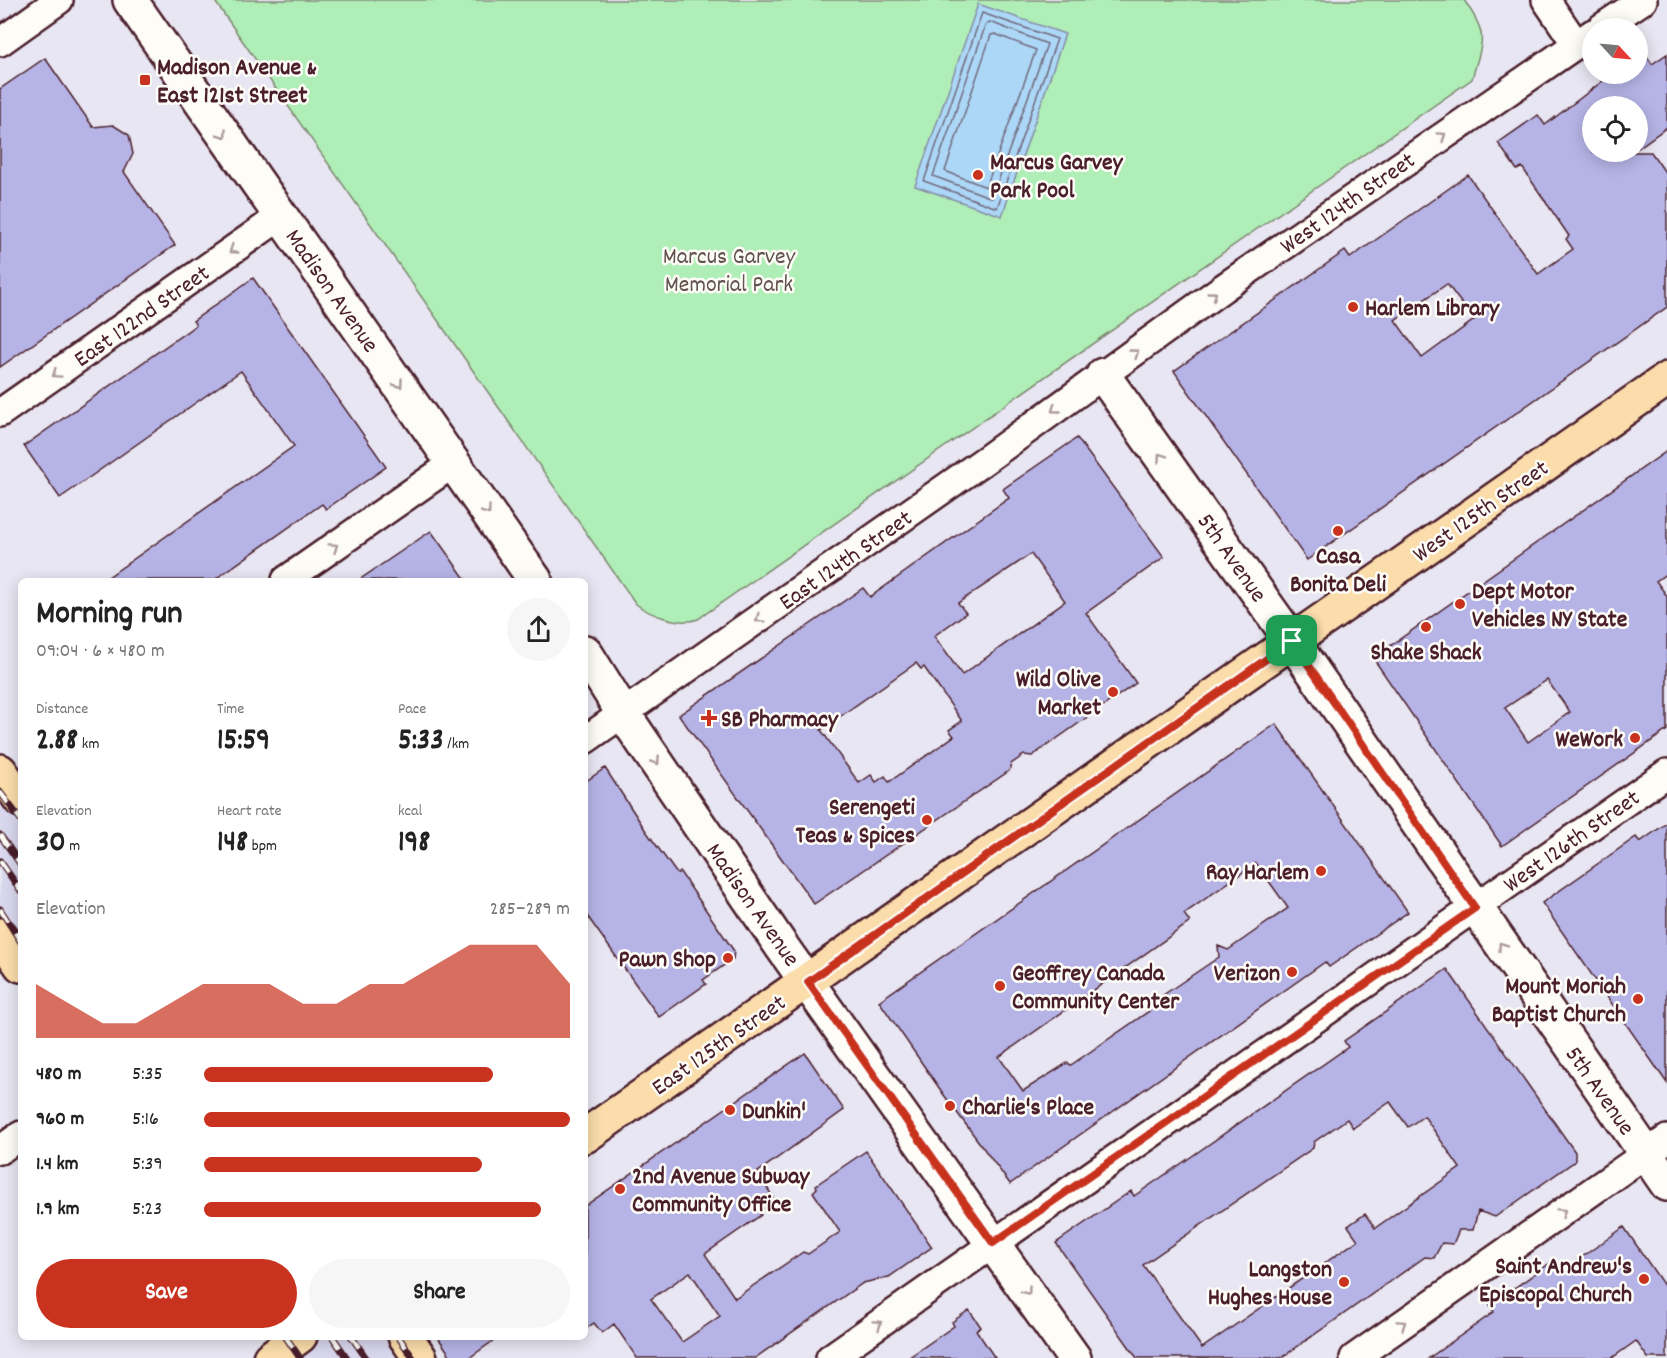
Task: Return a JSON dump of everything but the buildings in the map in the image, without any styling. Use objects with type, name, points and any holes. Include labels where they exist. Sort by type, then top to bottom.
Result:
[{"type":"main road","name":"Madison Avenue","points":[[130,0],[534,578]]},
{"type":"main road","name":"5th Avenue","points":[[1103,375],[1292,641],[1475,908],[1656,1146],[1667,1184]]},
{"type":"main road","name":"West 125th Street","points":[[1292,641],[1667,379]]},
{"type":"main road","name":"East 125th Street","points":[[588,1134],[1292,641]]},
{"type":"main road","name":"Madison Avenue","points":[[588,657],[623,713],[808,982],[1074,1358]]},
{"type":"main road","points":[[0,935],[18,961]]},
{"type":"main road","points":[[408,1340],[420,1358]]},
{"type":"street","points":[[0,42],[59,0]]},
{"type":"street","points":[[1546,0],[1582,36]]},
{"type":"street","points":[[1616,18],[1643,0]]},
{"type":"street","name":"West 124th Street","points":[[1103,375],[1232,282],[1582,41]]},
{"type":"street","name":"East 122nd Street","points":[[0,413],[281,216]]},
{"type":"street","name":"East 124th Street","points":[[588,738],[1103,375]]},
{"type":"street","points":[[289,578],[454,463]]},
{"type":"street","name":"West 126th Street","points":[[830,1358],[1667,773]]},
{"type":"street","points":[[0,1150],[18,1137]]},
{"type":"street","points":[[1354,1358],[1656,1146]]},
{"type":"shaded area","points":[[0,780],[18,804],[18,949],[0,922]]},
{"type":"shaded area","points":[[281,1340],[403,1340],[416,1358],[294,1358]]},
{"type":"green space","name":"Marcus Garvey Memorial Park","points":[[214,0],[1464,0],[1477,22],[1482,38],[1472,79],[698,619],[683,621],[657,615],[636,604]]},
{"type":"water","points":[[978,4],[1065,34],[1002,216],[915,186]]},
{"type":"railway","points":[[0,792],[18,816]]},
{"type":"railway","points":[[0,835],[18,861]]},
{"type":"railway","points":[[0,861],[18,887]]},
{"type":"railway","points":[[0,909],[18,937]]},
{"type":"railway","points":[[288,1340],[300,1358]]},
{"type":"railway","points":[[335,1340],[347,1358]]},
{"type":"railway","points":[[354,1340],[366,1358]]},
{"type":"railway","points":[[401,1340],[413,1358]]},
{"type":"place","name":"Madison Avenue & East 121st Street","points":[[145,80]]},
{"type":"place","name":"Marcus Garvey Park Pool","points":[[978,175]]},
{"type":"place","name":"Harlem Library","points":[[1353,307]]},
{"type":"place","name":"Casa Bonita Deli","points":[[1338,531]]},
{"type":"place","name":"Dept Motor Vehicles NY State","points":[[1460,604]]},
{"type":"place","name":"Shake Shack","points":[[1426,627]]},
{"type":"place","name":"Wild Olive Market","points":[[1113,692]]},
{"type":"place","name":"SB Pharmacy","points":[[709,718]]},
{"type":"place","name":"WeWork","points":[[1635,738]]},
{"type":"place","name":"Serengeti Teas & Spices","points":[[927,820]]},
{"type":"place","name":"Ray Harlem","points":[[1321,871]]},
{"type":"place","name":"Pawn Shop","points":[[728,958]]},
{"type":"place","name":"Verizon","points":[[1292,972]]},
{"type":"place","name":"Geoffrey Canada Community Center","points":[[1000,986]]},
{"type":"place","name":"Mount Moriah Baptist Church","points":[[1638,999]]},
{"type":"place","name":"Charlie's Place","points":[[950,1106]]},
{"type":"place","name":"Dunkin'","points":[[730,1110]]},
{"type":"place","name":"2nd Avenue Subway Community Office","points":[[620,1189]]},
{"type":"place","name":"Saint Andrew's Episcopal Church","points":[[1644,1279]]},
{"type":"place","name":"Langston Hughes House","points":[[1344,1282]]},
{"type":"route","points":[[1292,641],[1475,908],[993,1243],[808,982],[1292,641]]}]
